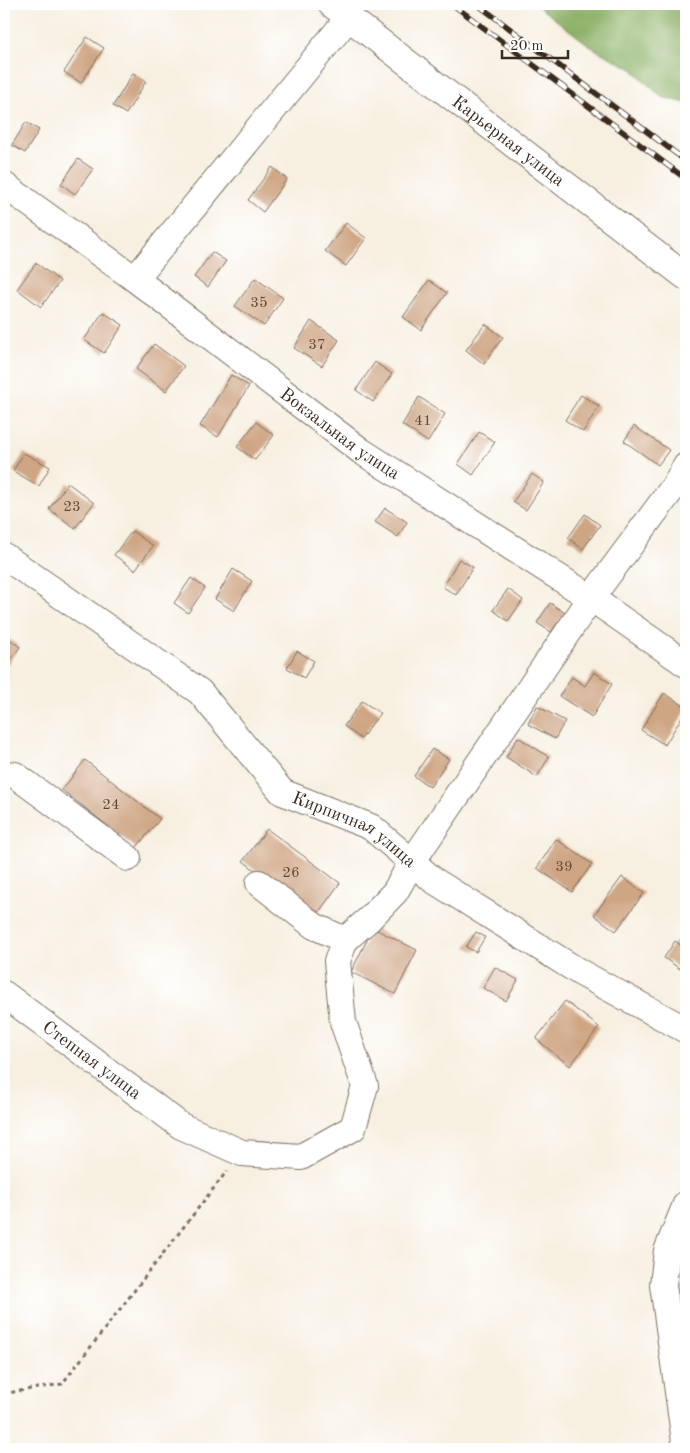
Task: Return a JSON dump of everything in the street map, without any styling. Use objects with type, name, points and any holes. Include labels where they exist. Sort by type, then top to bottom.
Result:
[{"type":"street","name":"Карьерная улица","points":[[340,10],[686,277]]},
{"type":"street","points":[[135,279],[340,10]]},
{"type":"street","name":"Вокзальная улица","points":[[4,185],[135,279],[361,450],[591,598],[686,664]]},
{"type":"street","points":[[259,882],[314,926],[345,940],[369,919],[395,892],[412,862],[591,598],[686,466]]},
{"type":"street","name":"Кирпичная улица","points":[[4,556],[200,692],[282,792],[371,827],[433,880],[581,973],[686,1030]]},
{"type":"street","points":[[4,774],[15,775],[128,858]]},
{"type":"street","name":"Степная улица","points":[[4,994],[181,1126],[242,1153],[301,1157],[353,1128],[365,1086],[343,1022],[337,961],[345,940]]},
{"type":"street","points":[[686,1204],[667,1251],[663,1285],[686,1449]]},
{"type":"path","points":[[4,1396],[13,1392],[62,1384],[242,1153]]},
{"type":"green space","points":[[535,4],[686,4],[686,103],[661,97],[632,69],[594,49]]},
{"type":"green space","points":[[686,1236],[686,1328],[685,1312],[673,1272]]},
{"type":"building","points":[[87,37],[104,48],[81,83],[64,72]]},
{"type":"building","points":[[133,73],[146,81],[126,114],[113,106]]},
{"type":"building","points":[[26,122],[39,130],[25,153],[12,145]]},
{"type":"building","points":[[78,159],[93,169],[75,194],[61,184]]},
{"type":"building","points":[[272,167],[287,179],[263,212],[248,200]]},
{"type":"building","points":[[346,223],[366,238],[346,266],[325,251]]},
{"type":"building","points":[[212,252],[226,261],[208,287],[194,277]]},
{"type":"building","points":[[36,263],[60,281],[41,307],[17,289]]},
{"type":"building","points":[[255,278],[283,298],[264,326],[235,306]]},
{"type":"building","points":[[429,280],[447,293],[421,330],[403,317]]},
{"type":"building","points":[[103,312],[123,325],[104,353],[84,340]]},
{"type":"building","points":[[311,321],[339,340],[322,366],[294,348]]},
{"type":"building","points":[[485,324],[503,337],[484,364],[466,350]]},
{"type":"building","points":[[154,344],[184,366],[166,391],[136,369]]},
{"type":"building","points":[[375,362],[392,374],[373,402],[356,390]]},
{"type":"building","points":[[231,375],[249,386],[218,437],[200,426]]},
{"type":"building","points":[[581,395],[599,406],[583,432],[565,420]]},
{"type":"building","points":[[419,397],[445,414],[428,442],[402,425]]},
{"type":"building","points":[[256,422],[274,435],[255,460],[237,447]]},
{"type":"building","points":[[634,426],[669,450],[658,465],[624,441]]},
{"type":"building","points":[[479,432],[495,442],[473,475],[458,464]]},
{"type":"building","points":[[24,453],[50,467],[39,486],[13,471]]},
{"type":"building","points":[[532,474],[544,482],[526,510],[513,502]]},
{"type":"building","points":[[68,483],[94,503],[75,528],[49,509]]},
{"type":"building","points":[[385,508],[407,522],[398,537],[375,522]]},
{"type":"building","points":[[585,514],[600,525],[583,549],[568,538]]},
{"type":"building","points":[[132,531],[153,546],[135,570],[114,555]]},
{"type":"building","points":[[459,559],[473,567],[456,595],[443,587]]},
{"type":"building","points":[[233,569],[252,581],[234,611],[215,599]]},
{"type":"building","points":[[191,578],[205,588],[188,613],[174,603]]},
{"type":"building","points":[[508,589],[523,600],[508,621],[493,610]]},
{"type":"building","points":[[550,603],[565,613],[551,632],[537,623]]},
{"type":"building","points":[[4,635],[20,647],[4,669]]},
{"type":"building","points":[[297,651],[314,661],[304,678],[287,668]]},
{"type":"building","points":[[594,672],[612,684],[592,717],[559,696],[572,677],[585,686]]},
{"type":"building","points":[[664,693],[686,707],[665,745],[641,730]]},
{"type":"building","points":[[362,701],[380,713],[361,739],[344,726]]},
{"type":"building","points":[[537,706],[565,721],[555,739],[528,724]]},
{"type":"building","points":[[518,737],[549,757],[537,777],[506,757]]},
{"type":"building","points":[[432,749],[449,759],[430,787],[414,776]]},
{"type":"building","points":[[85,760],[160,819],[136,848],[62,790]]},
{"type":"building","points":[[267,829],[340,883],[316,916],[243,861]]},
{"type":"building","points":[[556,839],[592,864],[572,892],[537,868]]},
{"type":"building","points":[[622,877],[644,893],[616,931],[594,915]]},
{"type":"building","points":[[373,928],[417,950],[395,994],[351,972]]},
{"type":"building","points":[[476,932],[485,937],[476,952],[466,947]]},
{"type":"building","points":[[675,941],[686,949],[686,973],[664,958]]},
{"type":"building","points":[[495,967],[518,980],[506,1001],[483,988]]},
{"type":"building","points":[[565,1001],[599,1027],[570,1066],[536,1039]]},
{"type":"railway","points":[[452,4],[686,179]]},
{"type":"railway","points":[[477,4],[686,161]]}]
